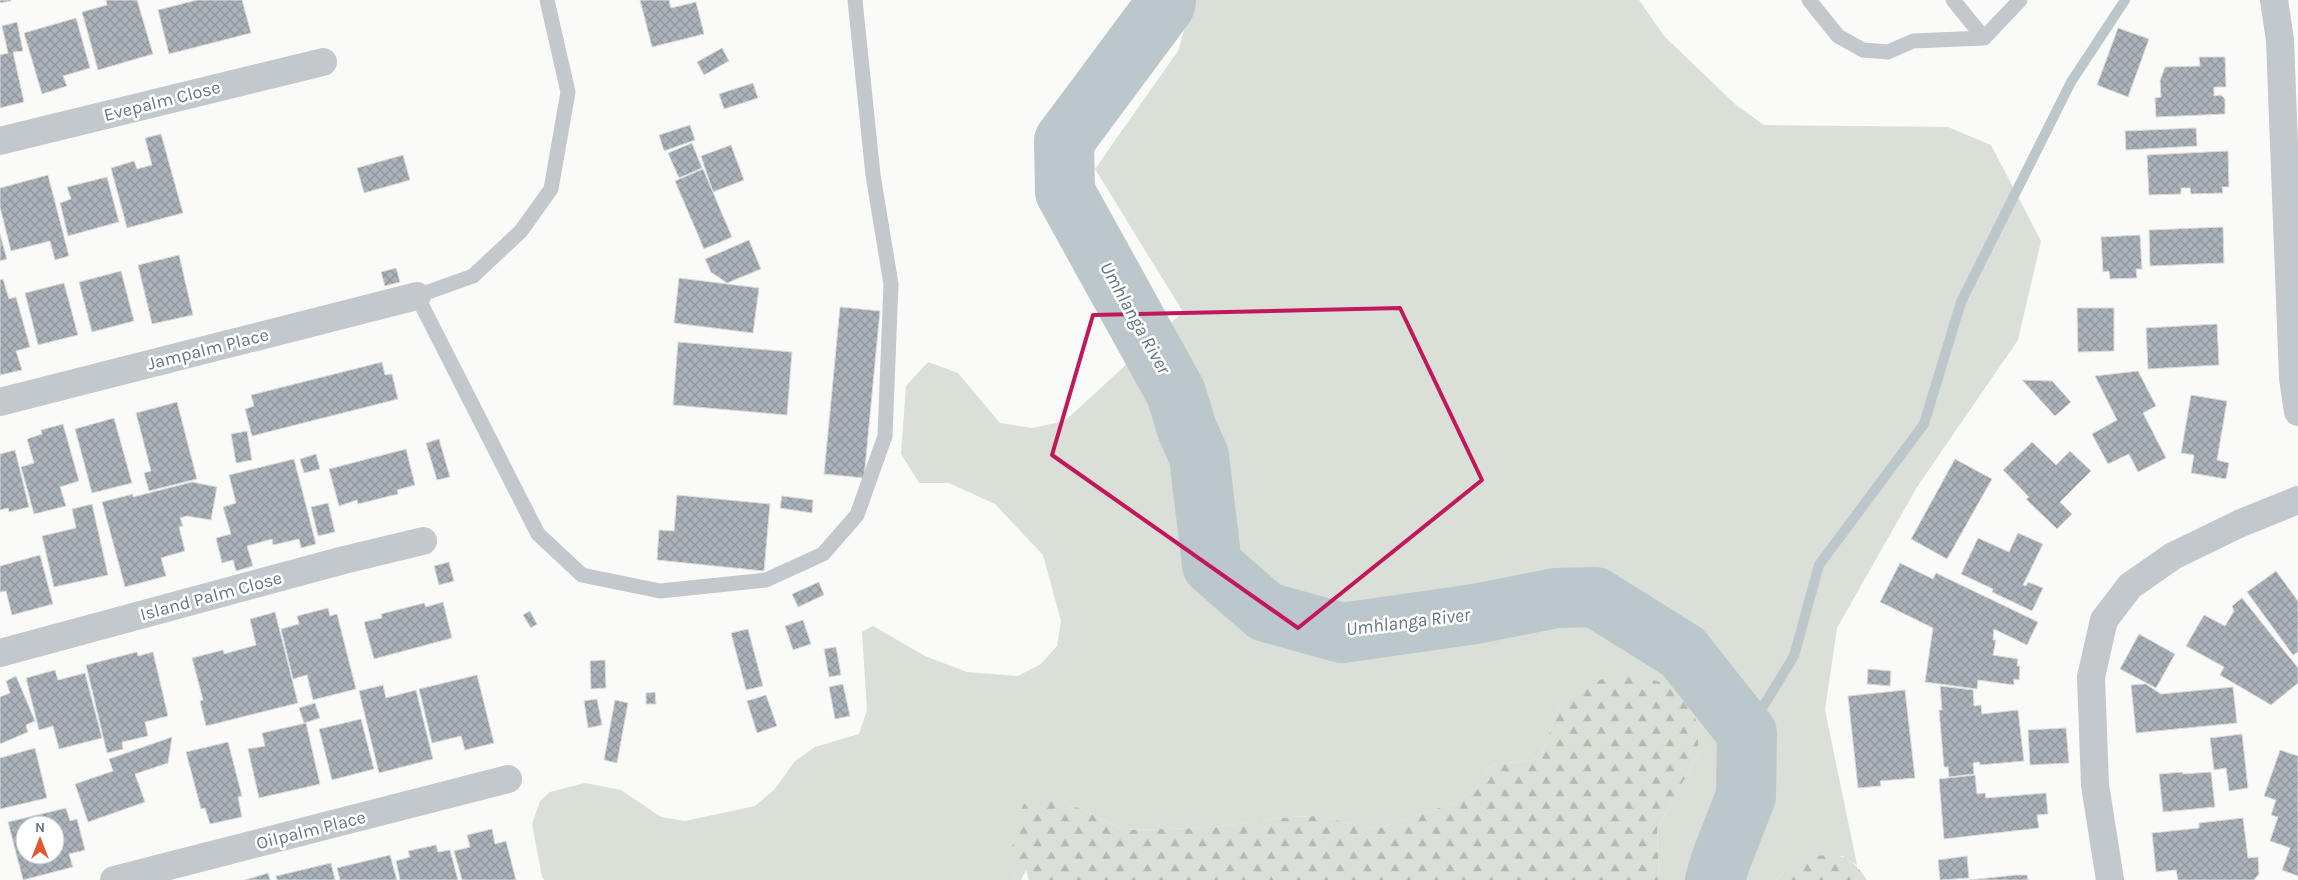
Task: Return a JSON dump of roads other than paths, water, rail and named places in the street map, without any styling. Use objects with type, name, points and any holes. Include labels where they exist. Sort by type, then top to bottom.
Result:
[{"type":"street","points":[[2274,0],[2289,38],[2293,378],[2298,412]]},
{"type":"street","name":"Evepalm Close","points":[[0,140],[323,62]]},
{"type":"street","name":"Jampalm Place","points":[[0,402],[417,296]]},
{"type":"street","points":[[2110,880],[2095,785],[2091,677],[2104,620],[2130,586],[2173,556],[2241,523],[2298,500]]},
{"type":"street","name":"Island Palm Close","points":[[0,653],[344,560],[423,541]]},
{"type":"street","name":"Oilpalm Place","points":[[114,880],[508,779]]},
{"type":"lane","points":[[547,0],[568,92],[551,189],[521,231],[473,276],[417,296],[538,534],[582,574],[660,591],[766,580],[823,554],[857,515],[885,436],[891,284],[873,175],[855,0]]},
{"type":"lane","points":[[1810,0],[1838,36],[1863,50],[1888,52],[1913,41],[1984,38],[2020,0]]},
{"type":"lane","points":[[1953,0],[1984,38]]},
{"type":"waterway","name":"Umhlanga River","points":[[1166,0],[1165,5],[1064,141],[1065,192],[1176,393],[1187,429],[1199,456],[1212,565],[1266,612],[1342,633],[1475,614],[1556,598],[1595,597],[1683,652],[1747,733],[1746,796],[1715,880]]},
{"type":"waterway","points":[[1747,733],[1794,656],[1819,565],[1924,424],[1961,302],[2071,82],[2125,0]]}]
